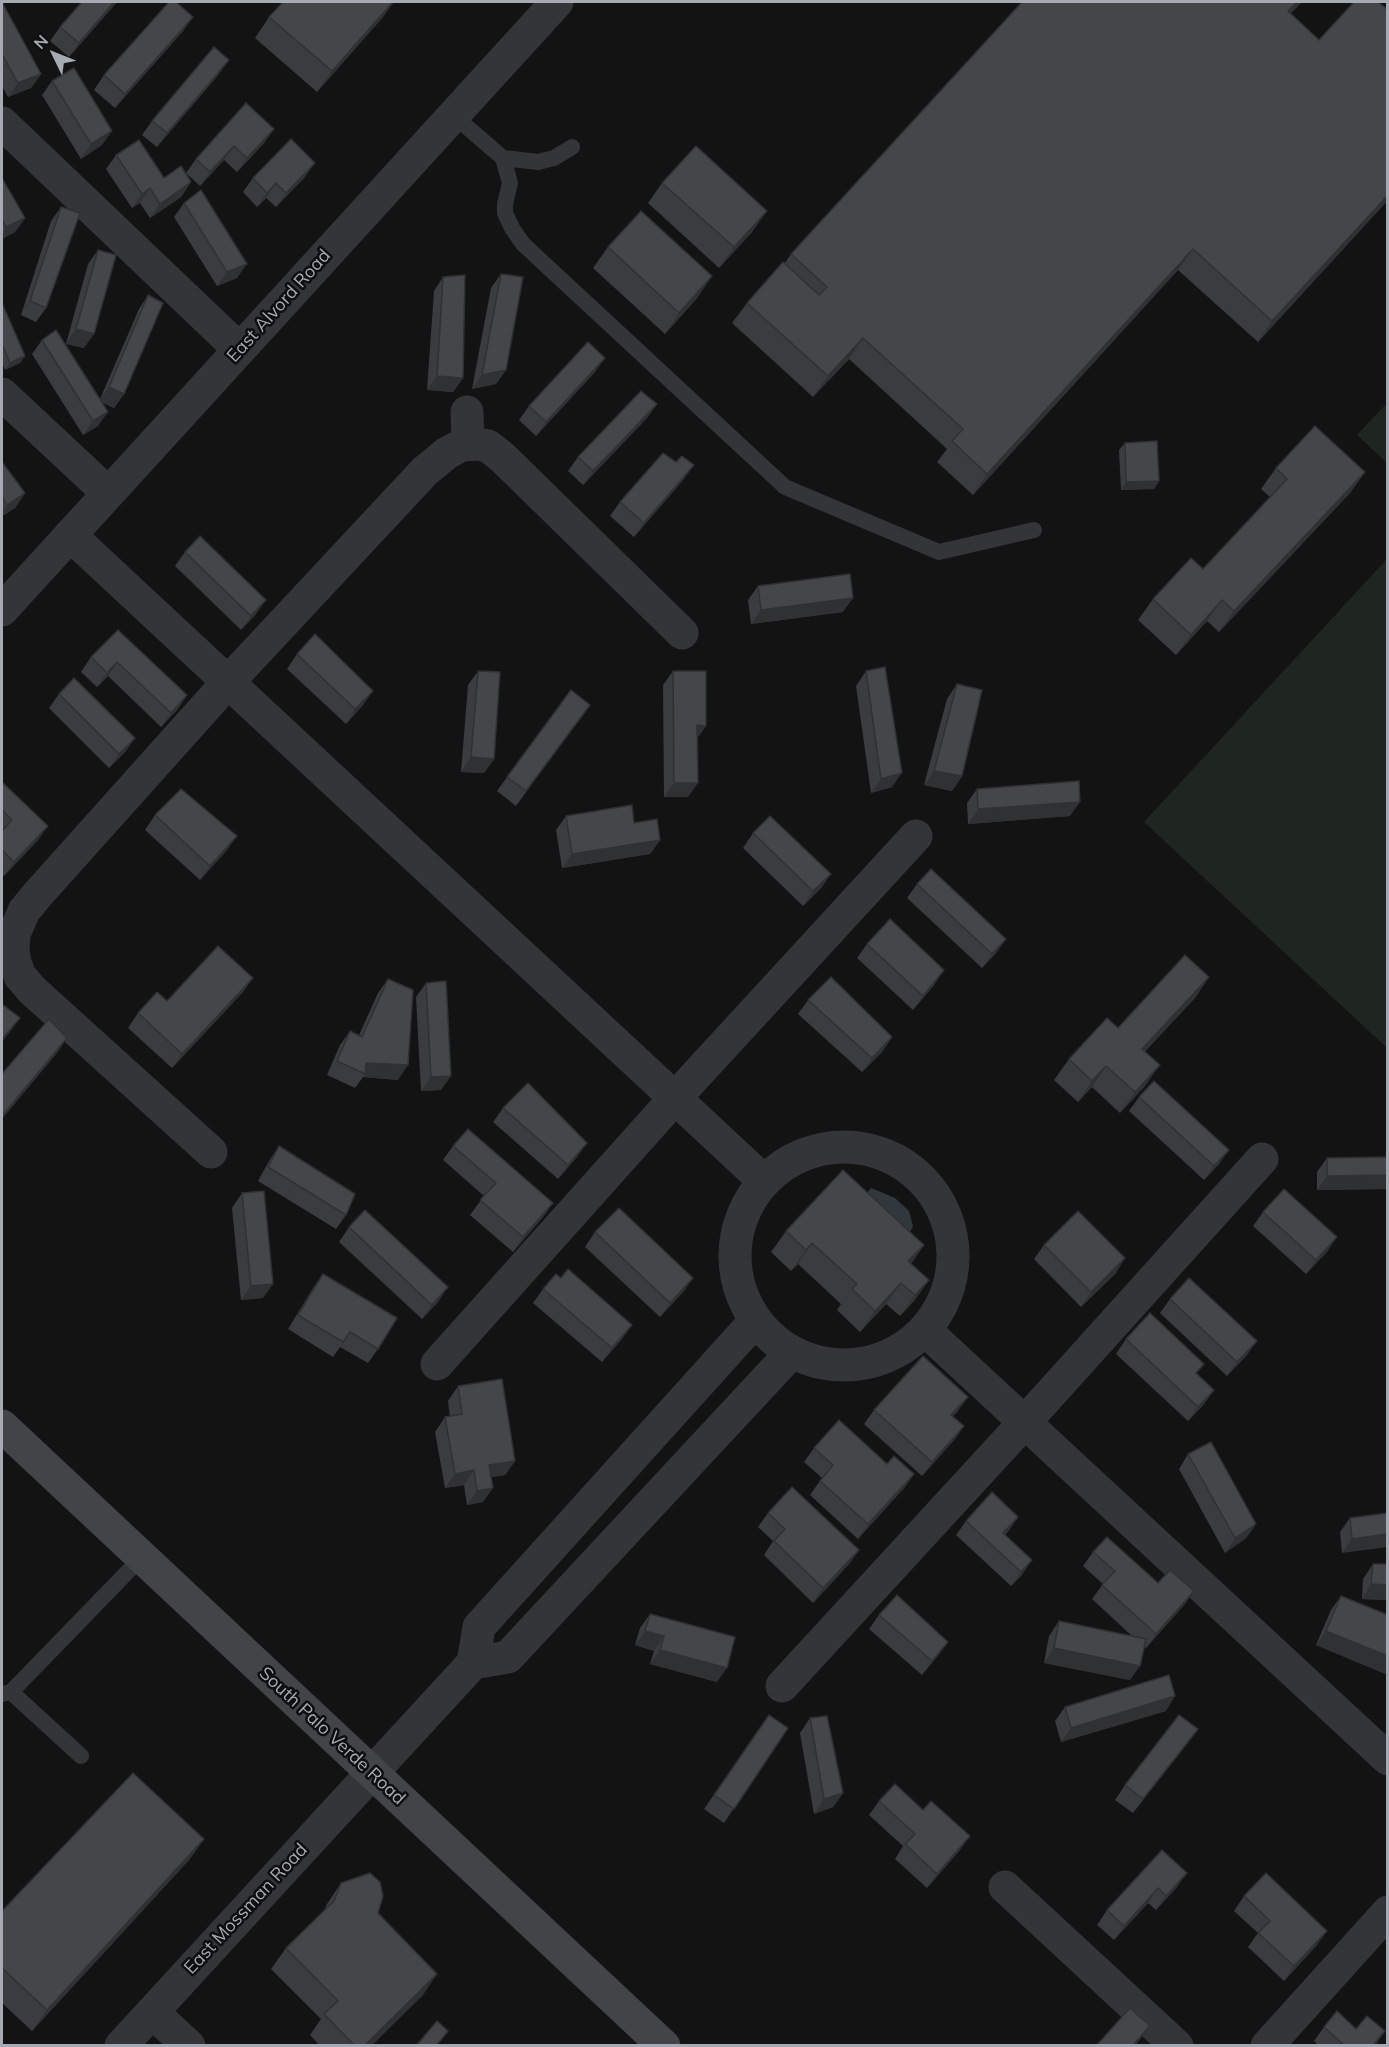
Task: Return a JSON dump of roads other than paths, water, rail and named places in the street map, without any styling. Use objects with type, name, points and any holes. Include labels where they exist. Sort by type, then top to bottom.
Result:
[{"type":"main road","name":"South Palo Verde Road","points":[[2,1426],[664,2046]]},
{"type":"street","name":"East Alvord Road","points":[[2,610],[556,2]]},
{"type":"street","points":[[2,123],[239,349]]},
{"type":"street","points":[[2,394],[108,493]]},
{"type":"street","points":[[466,412],[468,444]]},
{"type":"street","points":[[211,1152],[32,990],[20,976],[7,950],[24,911],[38,894],[228,682],[425,471],[447,453],[468,444],[488,446],[502,457],[682,633]]},
{"type":"street","points":[[70,535],[764,1181]]},
{"type":"street","points":[[437,1364],[675,1098],[916,837]]},
{"type":"street","points":[[858,1147],[890,1156],[919,1175],[940,1202],[952,1234],[953,1269],[944,1301],[925,1330],[896,1353],[862,1365],[825,1365],[791,1353],[771,1339],[755,1321],[738,1287],[734,1249],[743,1212],[764,1181],[792,1160],[824,1148],[858,1147]]},
{"type":"street","points":[[782,1686],[1262,1159]]},
{"type":"street","points":[[755,1321],[479,1627],[473,1664],[508,1657],[791,1353]]},
{"type":"street","points":[[925,1330],[1388,1760]]},
{"type":"street","name":"East Mossman Road","points":[[121,2046],[473,1664]]},
{"type":"street","points":[[1005,1887],[1177,2046]]},
{"type":"street","points":[[1267,2046],[1388,1912]]},
{"type":"street","points":[[152,2012],[189,2046]]},
{"type":"lane","points":[[453,115],[503,158],[510,183],[505,213],[519,239],[785,487],[939,552],[1034,530]]},
{"type":"lane","points":[[503,158],[538,162],[554,158],[572,147]]},
{"type":"lane","points":[[81,1756],[6,1693],[142,1557]]}]
